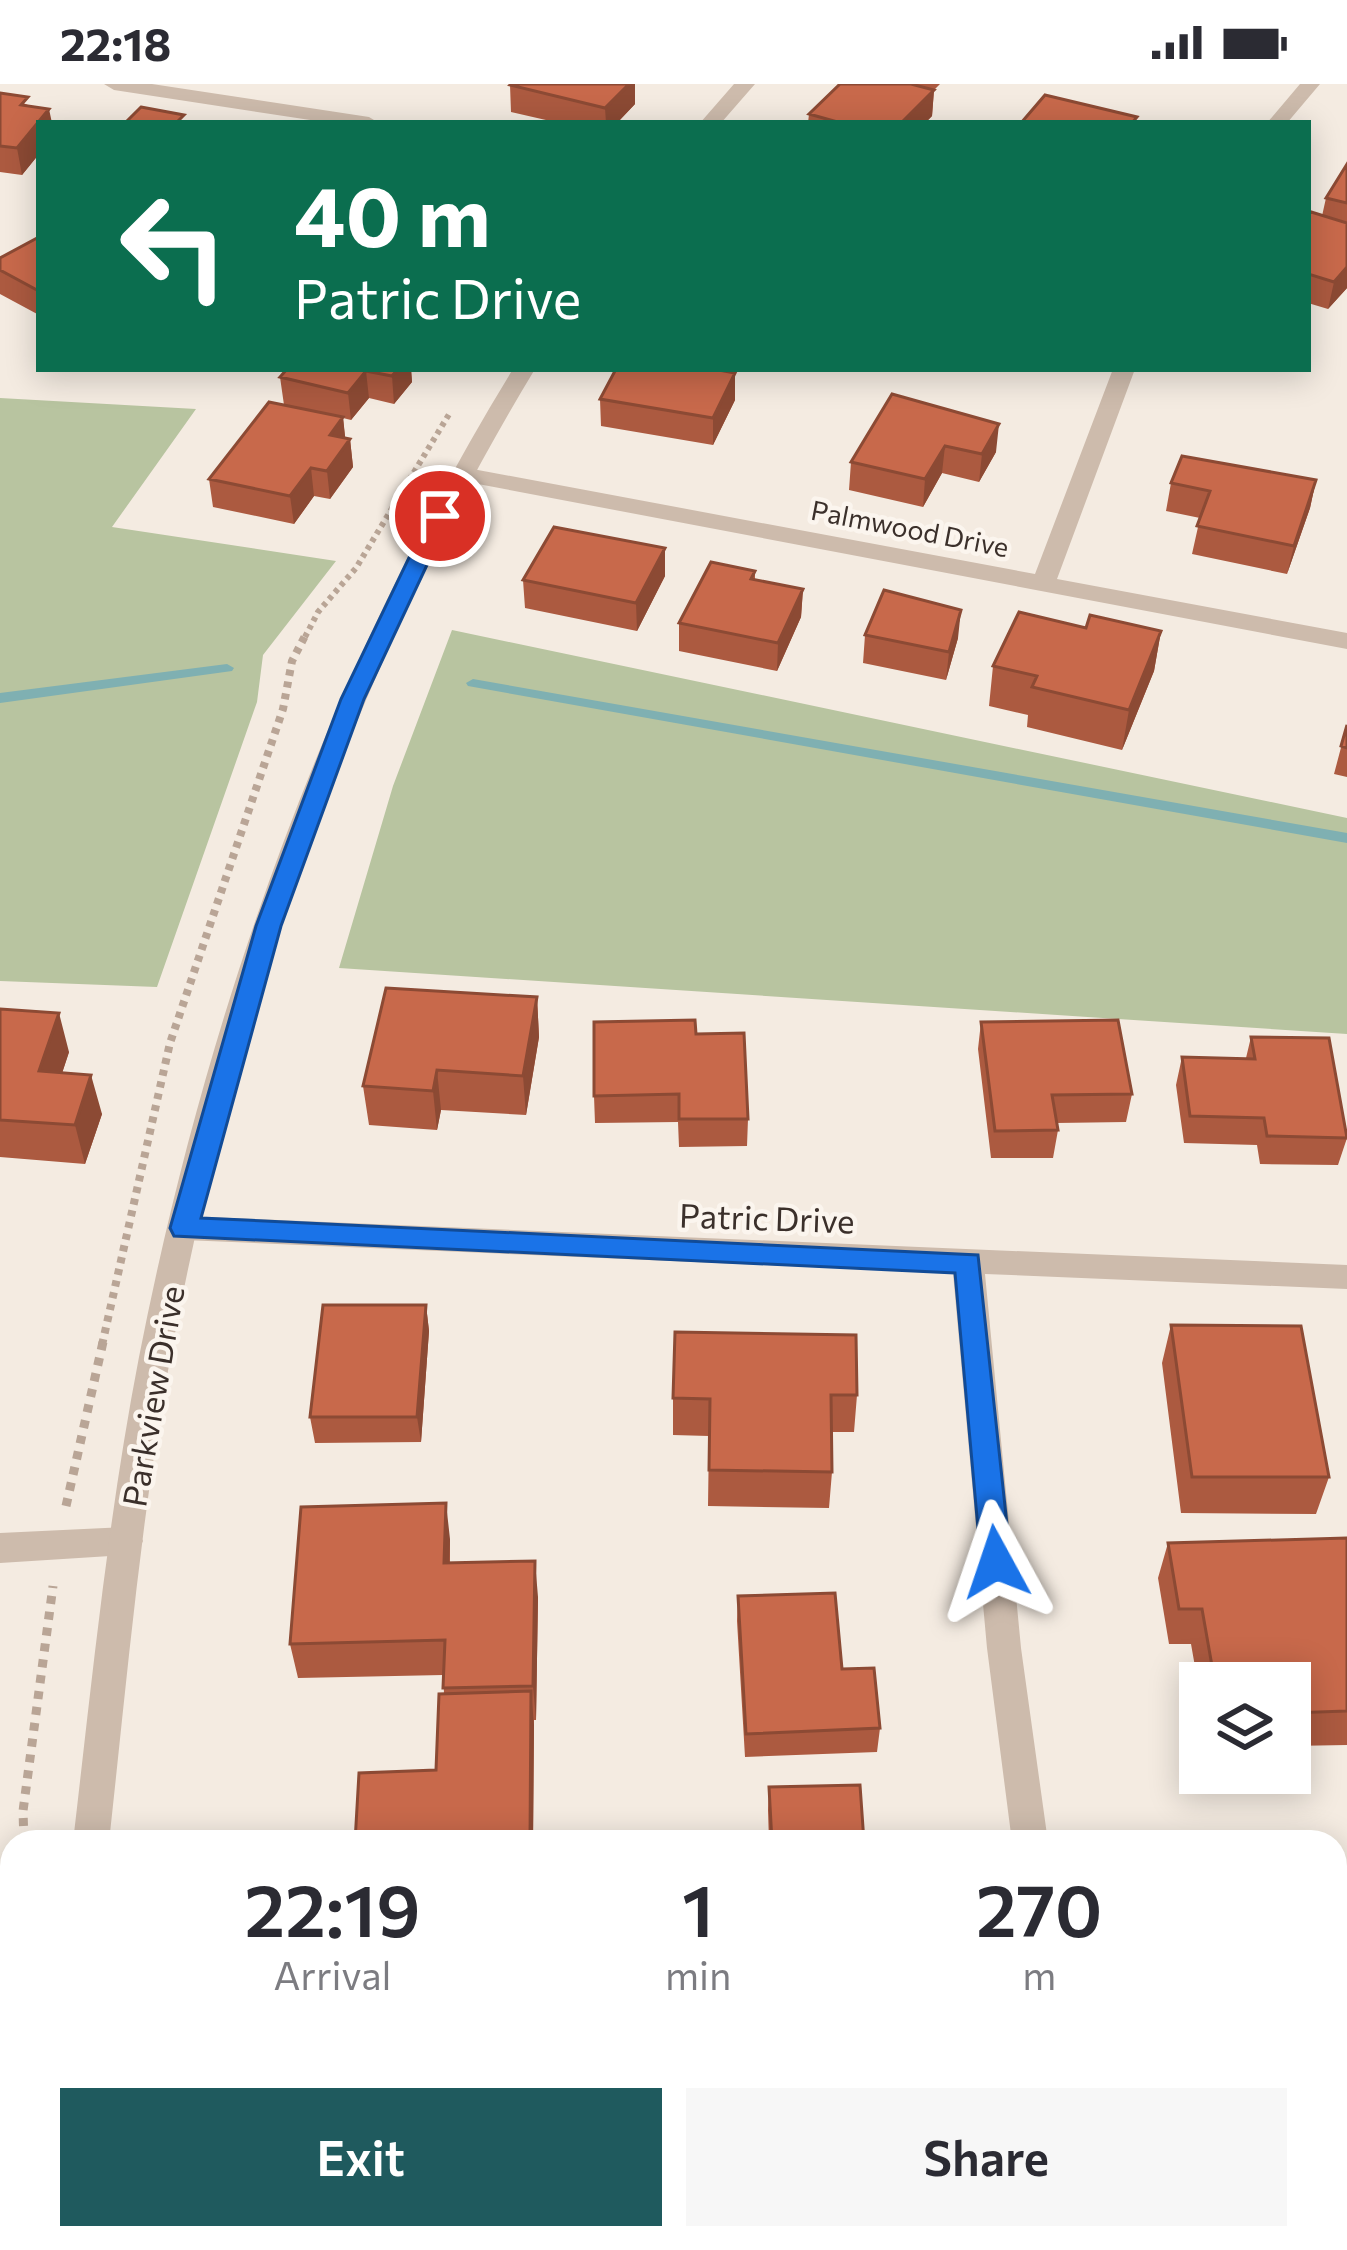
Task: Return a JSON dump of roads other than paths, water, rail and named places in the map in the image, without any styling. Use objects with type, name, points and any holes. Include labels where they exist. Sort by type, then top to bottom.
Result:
[{"type":"street","points":[[114,84],[349,120]]},
{"type":"street","points":[[713,120],[745,84]]},
{"type":"street","points":[[1280,120],[1310,84]]},
{"type":"street","name":"Parkview Drive","points":[[92,1830],[126,1541],[151,1379],[184,1228],[268,926],[360,680],[462,474],[522,372]]},
{"type":"street","points":[[1043,584],[1123,372]]},
{"type":"street","name":"Palmwood Drive","points":[[462,474],[1347,640]]},
{"type":"street","name":"Patric Drive","points":[[184,1228],[1347,1276]]},
{"type":"street","points":[[968,1262],[1004,1648],[1028,1830]]},
{"type":"street","points":[[0,1548],[126,1541]]},
{"type":"waterway","points":[[0,698],[227,668]]},
{"type":"waterway","points":[[473,683],[1347,838]]}]
